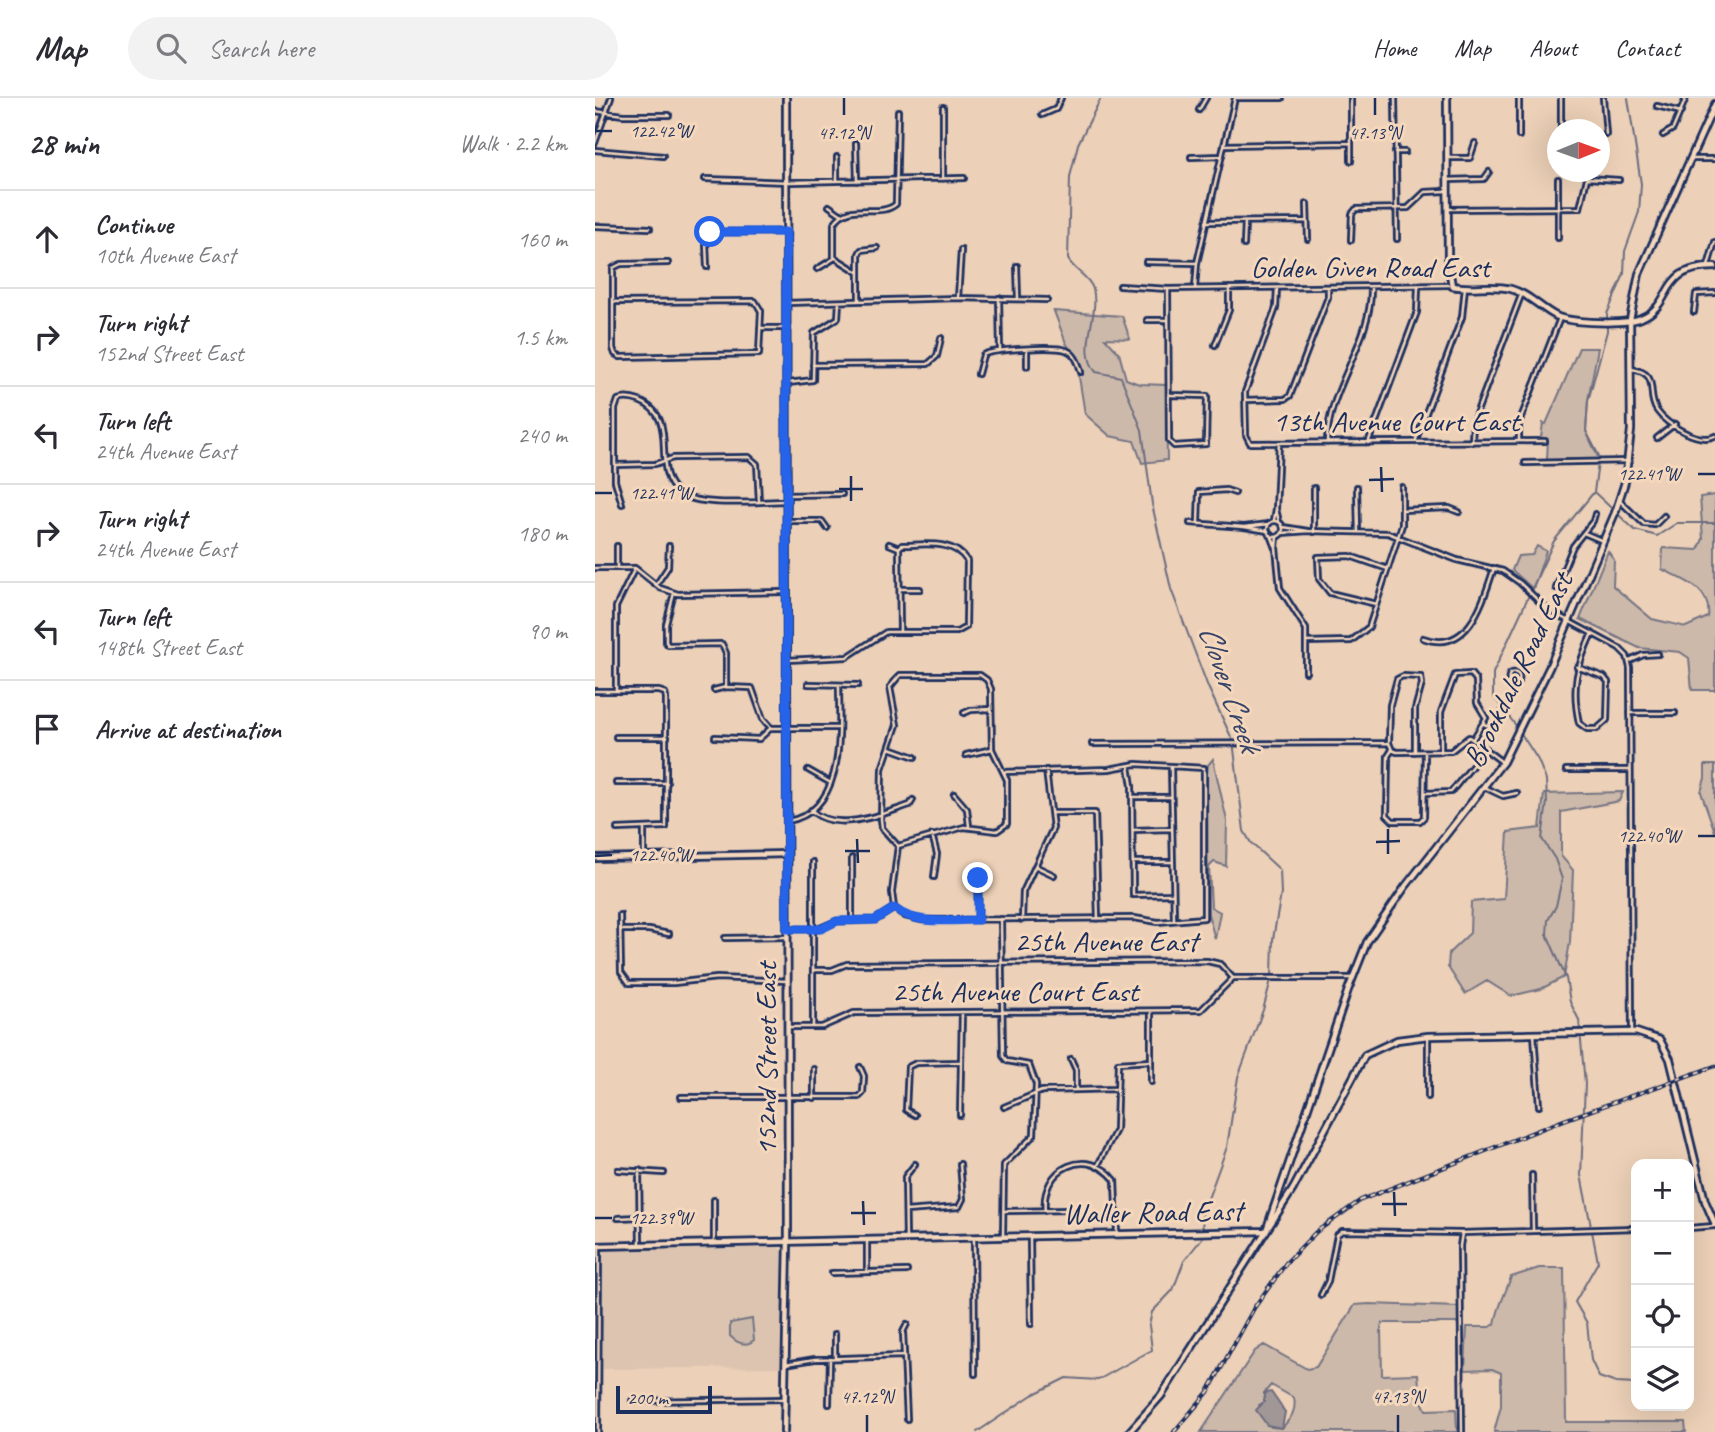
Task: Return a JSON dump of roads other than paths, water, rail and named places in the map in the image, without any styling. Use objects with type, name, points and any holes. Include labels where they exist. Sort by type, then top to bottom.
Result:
[{"type":"main road","name":"152nd Street East","points":[[784,1432],[788,1242],[786,98]]},
{"type":"main road","points":[[1447,98],[1448,262],[1451,285]]},
{"type":"main road","name":"Brookdale Road East","points":[[1129,1432],[1161,1396],[1266,1231],[1365,947],[1386,913],[1503,762],[1569,622],[1620,500],[1629,461],[1632,297],[1642,262],[1715,104]]},
{"type":"main road","points":[[1560,318],[1630,320],[1648,314],[1682,272],[1693,267],[1715,267]]},
{"type":"main road","name":"Golden Given Road East","points":[[1451,285],[1501,287],[1522,293],[1560,318]]},
{"type":"main road","points":[[595,858],[786,854]]},
{"type":"main road","name":"Waller Road East","points":[[597,1246],[1266,1231],[1293,1189],[1365,1055],[1397,1040],[1429,1036],[1534,1034],[1632,1033],[1652,1036],[1667,1049],[1705,1201],[1715,1225]]},
{"type":"street","points":[[595,144],[611,98]]},
{"type":"street","points":[[1042,115],[1056,109],[1061,98]]},
{"type":"street","points":[[1199,110],[1206,98]]},
{"type":"street","points":[[1195,288],[1197,263],[1235,98],[1282,98]]},
{"type":"street","points":[[1351,98],[1351,161]]},
{"type":"street","points":[[1395,98],[1397,239]]},
{"type":"street","points":[[1519,98],[1520,136]]},
{"type":"street","points":[[1561,98],[1562,119]]},
{"type":"street","points":[[1604,98],[1605,119]]},
{"type":"street","points":[[1663,135],[1674,129],[1686,98]]},
{"type":"street","points":[[1657,106],[1681,111]]},
{"type":"street","points":[[943,107],[943,180]]},
{"type":"street","points":[[595,111],[669,115]]},
{"type":"street","points":[[835,258],[834,224],[842,215],[851,211],[888,208],[896,204],[898,111]]},
{"type":"street","points":[[856,143],[857,181]]},
{"type":"street","points":[[1224,145],[1350,143]]},
{"type":"street","points":[[1447,158],[1472,157],[1475,143]]},
{"type":"street","points":[[595,150],[663,156]]},
{"type":"street","points":[[1395,152],[1405,152]]},
{"type":"street","points":[[1191,157],[1222,156]]},
{"type":"street","points":[[837,157],[837,181]]},
{"type":"street","points":[[1689,159],[1715,159]]},
{"type":"street","points":[[1447,180],[1484,180],[1489,172]]},
{"type":"street","points":[[1448,209],[1582,208],[1585,180],[1594,177],[1619,180]]},
{"type":"street","points":[[705,179],[857,181],[964,178]]},
{"type":"street","points":[[1558,182],[1558,238]]},
{"type":"street","points":[[1351,240],[1353,212],[1358,208],[1395,209],[1411,206],[1427,192],[1447,191]]},
{"type":"street","points":[[1307,204],[1308,239]]},
{"type":"street","points":[[829,206],[842,215]]},
{"type":"street","points":[[1206,222],[1307,221]]},
{"type":"street","points":[[1244,245],[1245,222]]},
{"type":"street","points":[[595,226],[650,228]]},
{"type":"street","points":[[707,267],[706,243],[710,232],[786,232]]},
{"type":"street","points":[[1708,267],[1715,242]]},
{"type":"street","points":[[859,300],[860,251],[877,248]]},
{"type":"street","points":[[958,298],[961,250]]},
{"type":"street","points":[[817,269],[835,258]]},
{"type":"street","points":[[835,258],[858,272]]},
{"type":"street","points":[[1146,262],[1197,263]]},
{"type":"street","points":[[613,302],[758,303],[759,354],[616,355],[613,348],[613,302],[615,266],[668,263]]},
{"type":"street","points":[[1017,266],[1018,298]]},
{"type":"street","name":"Golden Given Road East","points":[[1120,286],[1168,289],[1451,285]]},
{"type":"street","points":[[1368,443],[1417,312],[1418,287]]},
{"type":"street","points":[[1415,442],[1462,317],[1465,287]]},
{"type":"street","points":[[1215,345],[1229,310],[1229,288]]},
{"type":"street","points":[[1277,288],[1276,308],[1245,390],[1245,400],[1282,400],[1290,396],[1328,297],[1328,288]]},
{"type":"street","points":[[1327,443],[1327,425],[1369,313],[1371,288]]},
{"type":"street","points":[[1168,289],[1170,444],[1207,443],[1207,396],[1170,394]]},
{"type":"street","points":[[1472,442],[1473,422],[1522,293]]},
{"type":"street","points":[[1694,312],[1696,294],[1715,293]]},
{"type":"street","points":[[786,303],[958,298],[1047,300]]},
{"type":"street","points":[[999,298],[1000,350]]},
{"type":"street","points":[[786,383],[810,383],[814,333],[838,318],[839,302]]},
{"type":"street","points":[[1519,441],[1519,423],[1560,318]]},
{"type":"street","points":[[1147,320],[1168,320]]},
{"type":"street","points":[[760,328],[786,328]]},
{"type":"street","points":[[813,365],[928,364],[937,356],[941,338]]},
{"type":"street","points":[[978,374],[983,355],[1000,350],[1068,351],[1081,372]]},
{"type":"street","points":[[1027,350],[1027,366]]},
{"type":"street","points":[[1631,369],[1642,371],[1649,377],[1657,410],[1694,436],[1709,439],[1714,435]]},
{"type":"street","points":[[622,504],[615,481],[615,409],[618,400],[638,400],[656,413],[664,431],[665,460],[670,483],[685,497],[698,501],[759,500],[842,494]]},
{"type":"street","name":"13th Avenue Court East","points":[[1245,400],[1247,440],[1253,443],[1545,441]]},
{"type":"street","points":[[1657,438],[1675,424]]},
{"type":"street","points":[[1244,527],[1269,524],[1273,521],[1279,443]]},
{"type":"street","points":[[615,465],[645,465],[665,460],[752,458],[757,464],[759,500]]},
{"type":"street","points":[[1525,463],[1629,461]]},
{"type":"street","points":[[1357,487],[1358,532]]},
{"type":"street","points":[[1306,642],[1355,639],[1369,627],[1399,536],[1402,487]]},
{"type":"street","points":[[1314,488],[1314,532]]},
{"type":"street","points":[[1198,522],[1199,492],[1226,490],[1235,493]]},
{"type":"street","points":[[1620,500],[1644,524],[1655,525],[1664,516]]},
{"type":"street","points":[[1402,510],[1449,508],[1459,512]]},
{"type":"street","points":[[1276,509],[1283,527],[1314,532],[1399,536],[1457,560],[1494,568],[1511,576],[1536,600],[1569,622],[1619,648],[1630,662],[1632,1033]]},
{"type":"street","points":[[1556,588],[1573,546],[1593,521],[1595,514]]},
{"type":"street","points":[[786,522],[820,521],[827,528]]},
{"type":"street","points":[[1273,521],[1279,522]]},
{"type":"street","points":[[1190,523],[1268,531],[1276,548]]},
{"type":"street","points":[[1268,531],[1269,524]]},
{"type":"street","points":[[1282,533],[1283,527]]},
{"type":"street","points":[[1271,535],[1308,531]]},
{"type":"street","points":[[1584,533],[1603,541]]},
{"type":"street","points":[[1277,536],[1280,588],[1304,624],[1307,672]]},
{"type":"street","points":[[889,544],[899,548]]},
{"type":"street","points":[[786,660],[847,657],[883,633],[957,632],[965,627],[965,558],[944,545],[902,545],[899,548]]},
{"type":"street","points":[[617,546],[617,568]]},
{"type":"street","points":[[656,585],[668,567],[669,546]]},
{"type":"street","points":[[899,548],[900,632]]},
{"type":"street","points":[[1376,604],[1329,593],[1319,579],[1318,557],[1350,556],[1388,569]]},
{"type":"street","points":[[595,568],[635,568],[656,585],[674,593],[786,592]]},
{"type":"street","points":[[617,691],[617,603],[635,568]]},
{"type":"street","points":[[1423,638],[1451,640],[1466,632],[1480,606],[1494,568]]},
{"type":"street","points":[[900,589],[920,589]]},
{"type":"street","points":[[674,593],[666,624],[667,644],[722,644],[726,650],[726,687]]},
{"type":"street","points":[[1577,667],[1607,679],[1608,718],[1604,726],[1595,730],[1579,723],[1574,680],[1577,667],[1592,634]]},
{"type":"street","points":[[1630,662],[1643,655],[1658,654]]},
{"type":"street","points":[[898,846],[969,826],[997,831],[1009,820],[1005,772],[992,749],[990,685],[982,676],[902,675],[894,679],[890,687],[897,725],[882,769],[881,814],[882,828],[898,846],[892,895],[894,908],[923,920],[1134,918],[1153,922],[1204,918],[1203,768],[1129,766],[1005,772]]},
{"type":"street","points":[[1392,750],[1389,743],[1390,705],[1397,679],[1403,676],[1421,677],[1422,684],[1415,709],[1415,752]]},
{"type":"street","points":[[1441,752],[1441,712],[1453,676],[1474,676],[1477,703],[1486,716],[1484,724],[1473,738]]},
{"type":"street","points":[[1484,724],[1491,727],[1496,724],[1514,690],[1514,683]]},
{"type":"street","points":[[808,684],[858,685]]},
{"type":"street","points":[[786,821],[811,810],[830,783],[838,759],[839,686]]},
{"type":"street","points":[[714,690],[726,687],[753,689],[763,719],[771,728]]},
{"type":"street","points":[[595,691],[665,693],[666,827],[617,829]]},
{"type":"street","points":[[964,713],[992,709]]},
{"type":"street","points":[[1630,713],[1675,713]]},
{"type":"street","points":[[715,737],[759,738],[771,728],[839,728]]},
{"type":"street","points":[[616,737],[667,737]]},
{"type":"street","points":[[1392,750],[1453,751],[1465,737],[1473,738],[1503,762]]},
{"type":"street","points":[[1092,744],[1389,743]]},
{"type":"street","points":[[890,748],[915,758]]},
{"type":"street","points":[[966,755],[992,749]]},
{"type":"street","points":[[1425,793],[1451,792],[1486,749]]},
{"type":"street","points":[[1392,750],[1388,756],[1388,818],[1392,821],[1423,819],[1425,752]]},
{"type":"street","points":[[1129,766],[1133,895],[1172,894]]},
{"type":"street","points":[[1171,766],[1174,920]]},
{"type":"street","points":[[808,770],[830,783]]},
{"type":"street","points":[[1022,920],[1023,892],[1051,836],[1052,813],[1046,770]]},
{"type":"street","points":[[1566,770],[1630,770]]},
{"type":"street","points":[[616,783],[667,783]]},
{"type":"street","points":[[1484,788],[1503,796],[1517,793]]},
{"type":"street","points":[[954,794],[967,809],[969,826]]},
{"type":"street","points":[[1132,797],[1171,797]]},
{"type":"street","points":[[811,810],[825,819],[862,819],[910,805],[913,800]]},
{"type":"street","points":[[1052,813],[1095,813],[1098,919]]},
{"type":"street","points":[[644,829],[645,857]]},
{"type":"street","points":[[1133,830],[1171,829]]},
{"type":"street","points":[[932,835],[937,855],[934,877]]},
{"type":"street","points":[[852,858],[852,921]]},
{"type":"street","points":[[813,862],[813,1027]]},
{"type":"street","points":[[1133,862],[1171,862]]},
{"type":"street","points":[[1035,866],[1054,875]]},
{"type":"street","points":[[978,878],[978,920]]},
{"type":"street","points":[[787,929],[813,929],[837,921],[875,920],[894,908]]},
{"type":"street","points":[[620,915],[621,972],[625,980],[635,984],[717,978],[787,981]]},
{"type":"street","points":[[1001,919],[1005,1059],[1029,1065],[1037,1092],[1035,1132],[1005,1161],[1003,1235]]},
{"type":"street","points":[[621,930],[653,930],[669,934]]},
{"type":"street","points":[[725,937],[787,937]]},
{"type":"street","name":"25th Avenue East","points":[[813,970],[832,970],[847,964],[1212,961],[1220,964],[1233,978],[1352,978]]},
{"type":"street","name":"25th Avenue Court East","points":[[787,1027],[829,1025],[854,1013],[1204,1009],[1233,978]]},
{"type":"street","points":[[1151,1011],[1151,1082]]},
{"type":"street","points":[[960,1115],[962,1012]]},
{"type":"street","points":[[1534,1034],[1539,1106]]},
{"type":"street","points":[[1428,1097],[1429,1036]]},
{"type":"street","points":[[1071,1059],[1076,1070],[1076,1089]]},
{"type":"street","points":[[1099,1168],[1116,1133],[1118,1063],[1151,1060]]},
{"type":"street","points":[[915,1115],[906,1110],[906,1072],[910,1066],[959,1062]]},
{"type":"street","points":[[681,1097],[787,1099],[861,1096],[864,1076],[860,1067]]},
{"type":"street","points":[[814,1069],[814,1098]]},
{"type":"street","points":[[1004,1107],[1037,1092],[1117,1089]]},
{"type":"street","points":[[906,1238],[906,1173],[915,1164]]},
{"type":"street","points":[[906,1211],[955,1209],[961,1206],[960,1164]]},
{"type":"street","points":[[1045,1210],[1045,1190],[1055,1174],[1072,1164],[1099,1168],[1113,1177],[1116,1184],[1117,1233]]},
{"type":"street","points":[[618,1170],[664,1172]]},
{"type":"street","points":[[639,1170],[640,1245]]},
{"type":"street","points":[[1532,1175],[1533,1229]]},
{"type":"street","points":[[714,1200],[714,1244]]},
{"type":"street","points":[[1003,1211],[1071,1210]]},
{"type":"street","points":[[618,1218],[639,1217]]},
{"type":"street","points":[[1694,1227],[1715,1225]]},
{"type":"street","points":[[1321,1295],[1328,1281],[1338,1234],[1631,1228]]},
{"type":"street","points":[[1462,1233],[1462,1432]]},
{"type":"street","points":[[1030,1235],[1031,1324]]},
{"type":"street","points":[[974,1237],[975,1374]]},
{"type":"street","points":[[867,1240],[867,1272]]},
{"type":"street","points":[[597,1246],[597,1431]]},
{"type":"street","points":[[832,1273],[907,1271]]},
{"type":"street","points":[[907,1324],[903,1332],[907,1419]]},
{"type":"street","points":[[829,1404],[835,1334]]},
{"type":"street","points":[[785,1364],[832,1358],[903,1356]]},
{"type":"street","points":[[632,1401],[784,1399]]},
{"type":"waterway","name":"Clover Creek","points":[[977,1432],[1032,1395],[1066,1378],[1098,1380],[1152,1350],[1149,1325],[1152,1312],[1173,1290],[1184,1261],[1203,1237],[1202,1215],[1227,1147],[1238,1077],[1263,1010],[1272,976],[1273,939],[1281,894],[1280,870],[1251,843],[1244,831],[1233,741],[1208,687],[1171,589],[1152,504],[1142,430],[1121,377],[1096,372],[1091,363],[1089,343],[1094,310],[1093,289],[1068,259],[1070,177],[1078,144],[1101,98]]},
{"type":"waterway","points":[[1517,727],[1493,696],[1493,673],[1554,541],[1594,492],[1599,456],[1586,431],[1588,401],[1607,331],[1607,314],[1624,274],[1625,251],[1639,212],[1641,184],[1628,98]]},
{"type":"waterway","points":[[1595,493],[1635,530],[1657,536],[1677,523],[1715,523]]},
{"type":"waterway","points":[[1520,732],[1538,760],[1546,780],[1547,802],[1542,839],[1555,859],[1562,879],[1556,906],[1548,920],[1547,934],[1566,978],[1570,1002],[1579,1020],[1585,1084],[1581,1175],[1598,1262],[1575,1302],[1587,1323],[1591,1360],[1599,1377],[1616,1383],[1631,1384]]},
{"type":"railway","points":[[1174,1432],[1208,1392],[1254,1308],[1286,1263],[1316,1232],[1361,1200],[1564,1120],[1715,1066]]}]
